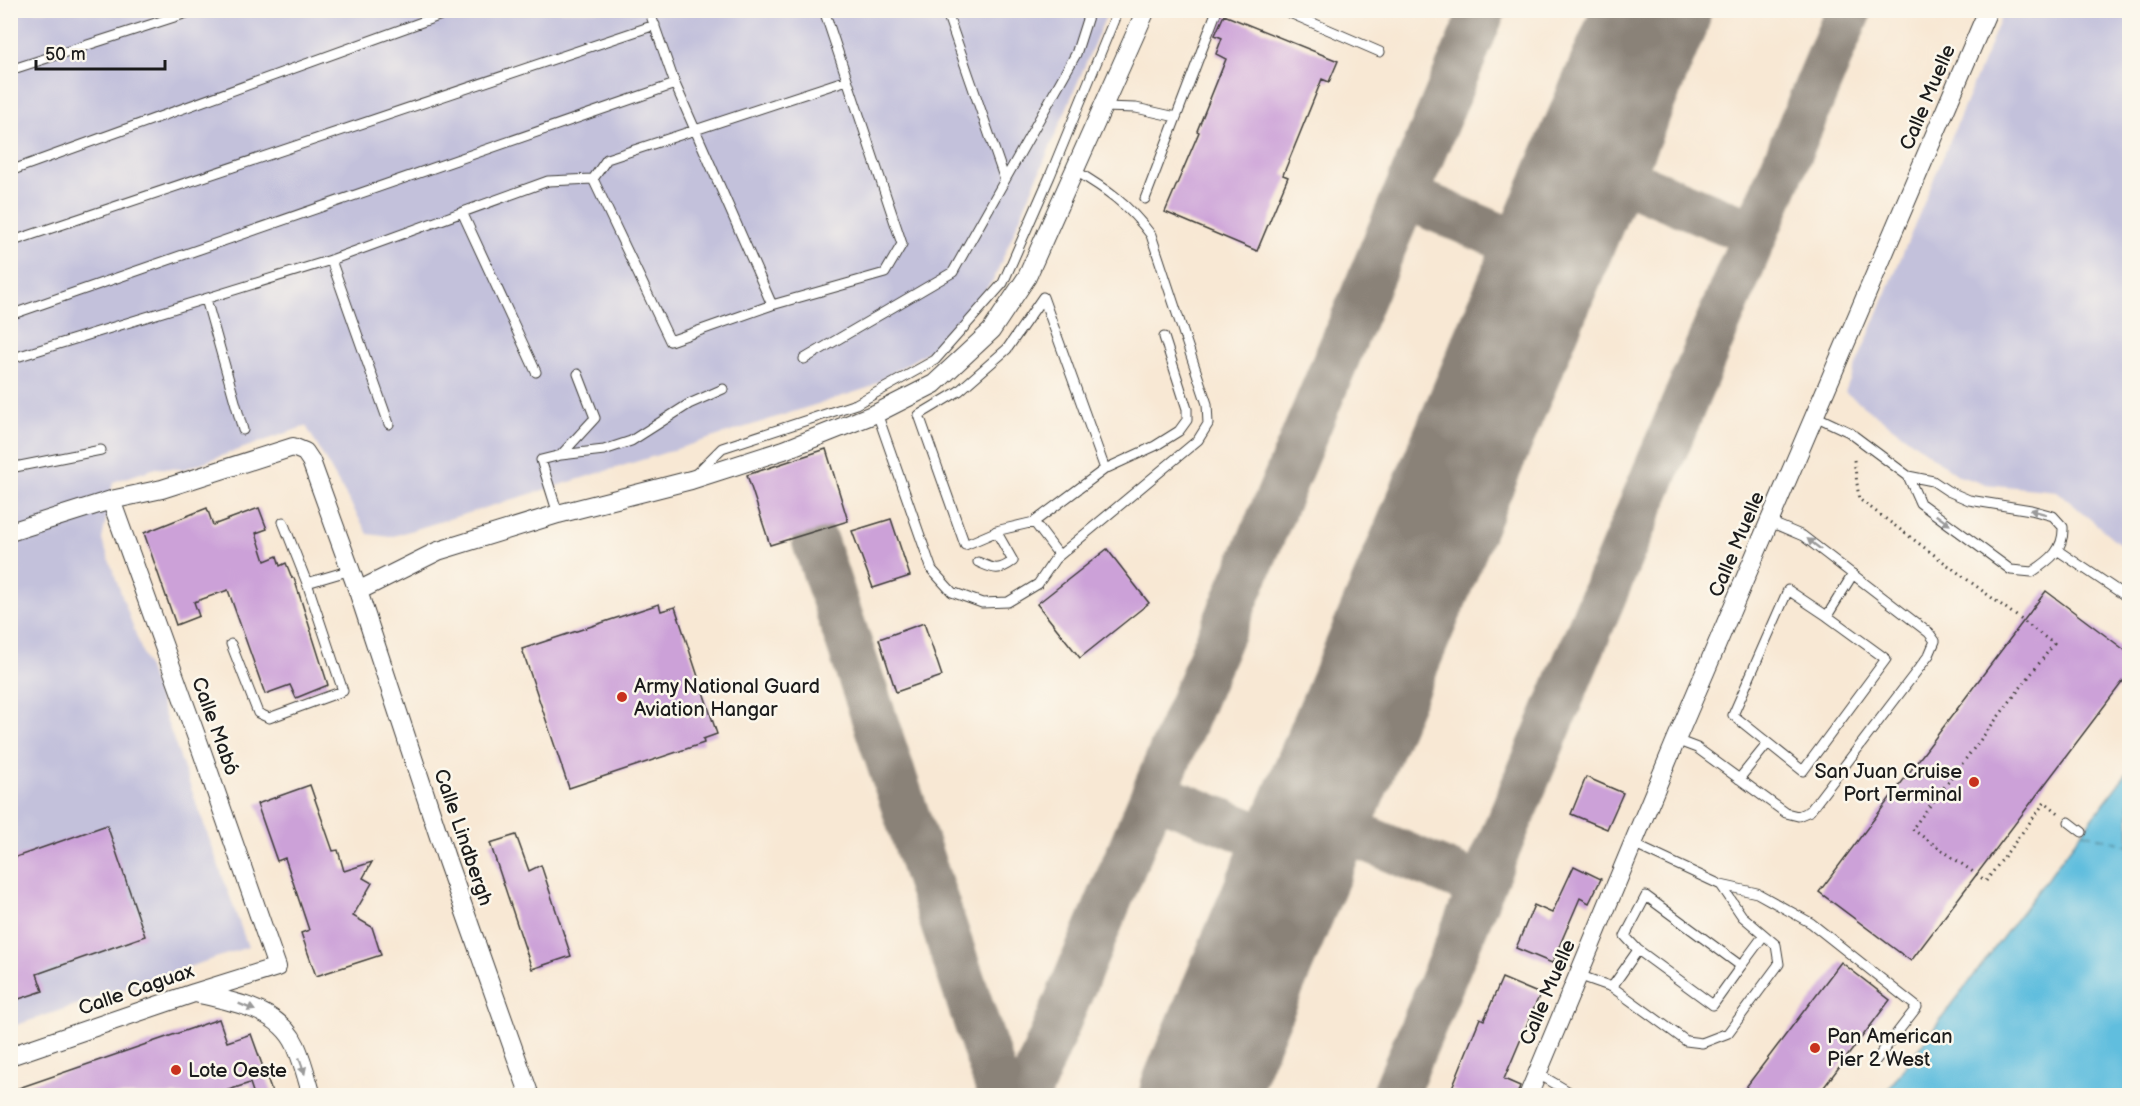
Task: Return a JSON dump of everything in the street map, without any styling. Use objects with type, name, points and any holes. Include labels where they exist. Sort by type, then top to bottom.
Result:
[{"type":"street","points":[[358,591],[438,551],[558,514],[691,480],[784,450],[877,413],[934,384],[991,331],[1028,277],[1146,10]]},
{"type":"street","name":"Calle Muelle","points":[[1528,1095],[1676,740],[1988,10]]},
{"type":"street","name":"Calle Lindbergh","points":[[111,500],[154,491],[293,447],[305,452],[311,461],[351,570],[447,861],[530,1095]]},
{"type":"street","points":[[10,532],[111,500]]},
{"type":"street","name":"Calle Mabó","points":[[111,500],[277,967]]},
{"type":"street","name":"Calle Caguax","points":[[10,1056],[277,967]]},
{"type":"street","points":[[195,993],[238,1003],[270,1016],[283,1028],[295,1045],[312,1095]]},
{"type":"lane","points":[[10,70],[196,10]]},
{"type":"lane","points":[[10,171],[455,10]]},
{"type":"lane","points":[[649,10],[675,84],[772,305]]},
{"type":"lane","points":[[593,179],[670,341],[772,305],[885,273],[902,244],[824,10]]},
{"type":"lane","points":[[945,10],[1005,180]]},
{"type":"lane","points":[[804,359],[953,272],[1076,54],[1090,10]]},
{"type":"lane","points":[[691,480],[722,448],[856,404],[935,360],[1003,283],[1118,10]]},
{"type":"lane","points":[[1145,199],[1217,10]]},
{"type":"lane","points":[[1283,10],[1380,52]]},
{"type":"lane","points":[[10,242],[655,25]]},
{"type":"lane","points":[[593,179],[607,159],[848,80]]},
{"type":"lane","points":[[10,315],[675,84]]},
{"type":"lane","points":[[1103,107],[1136,108],[1176,117]]},
{"type":"lane","points":[[877,413],[932,570],[952,592],[982,603],[1008,602],[1038,584],[1059,555],[1198,440],[1208,424],[1207,404],[1151,235],[1138,217],[1117,196],[1074,170]]},
{"type":"lane","points":[[10,359],[331,260],[548,181],[593,179]]},
{"type":"lane","points":[[462,212],[536,372]]},
{"type":"lane","points":[[331,260],[389,424]]},
{"type":"lane","points":[[1105,469],[1043,297],[1007,350],[959,391],[919,415],[965,545],[996,531],[1034,522],[1105,469],[1155,446],[1179,431],[1187,420],[1187,409],[1164,337]]},
{"type":"lane","points":[[206,298],[243,430]]},
{"type":"lane","points":[[561,455],[595,418],[578,374]]},
{"type":"lane","points":[[558,514],[541,460],[561,455],[604,450],[631,441],[689,404],[723,389]]},
{"type":"lane","points":[[1815,416],[1849,432],[1908,476],[1933,481],[1948,491],[1970,500],[2053,516],[2063,526],[2064,540],[2049,560],[2032,572],[2011,570],[1920,503],[1908,476]]},
{"type":"lane","points":[[10,468],[101,450]]},
{"type":"lane","points":[[231,644],[258,713],[269,718],[343,691],[307,583],[283,522]]},
{"type":"lane","points":[[1034,522],[1059,555]]},
{"type":"lane","points":[[1676,740],[1698,748],[1786,813],[1798,816],[1810,811],[1929,655],[1935,641],[1929,633],[1803,536],[1770,522]]},
{"type":"lane","points":[[978,562],[993,569],[1002,568],[1013,561],[996,531]]},
{"type":"lane","points":[[2057,550],[2130,599]]},
{"type":"lane","points":[[307,583],[351,570]]},
{"type":"lane","points":[[1827,616],[1853,574]]},
{"type":"lane","points":[[1788,590],[1827,616],[1886,658],[1803,771],[1733,715],[1788,590]]},
{"type":"lane","points":[[1740,779],[1768,743]]},
{"type":"lane","points":[[2069,822],[2082,832]]},
{"type":"lane","points":[[1633,844],[1721,885],[1757,893],[1811,923],[1917,1007],[1873,1064]]},
{"type":"lane","points":[[1578,975],[1612,987],[1686,1041],[1702,1043],[1728,1033],[1779,964],[1776,945],[1742,916],[1721,885]]},
{"type":"lane","points":[[1742,966],[1646,896],[1625,936],[1638,950],[1713,1005],[1742,966],[1764,935]]},
{"type":"lane","points":[[1612,987],[1638,950]]},
{"type":"lane","points":[[1537,1073],[1576,1095]]},
{"type":"path","points":[[1854,460],[1859,499],[2054,644],[1912,829],[1986,881],[2045,802],[2069,822]]},
{"type":"shaded area","points":[[10,11],[1108,11],[994,279],[943,342],[868,388],[390,537],[368,534],[306,426],[184,469],[156,468],[113,482],[102,540],[248,947],[11,1027]]},
{"type":"shaded area","points":[[2004,11],[2129,11],[2130,536],[2122,546],[2057,491],[1984,484],[1959,476],[1845,392]]},
{"type":"water","points":[[2129,770],[2129,1095],[1883,1096]]},
{"type":"pier","points":[[2127,768],[2129,768],[1881,1095]]},
{"type":"building","points":[[1224,15],[1338,61],[1329,82],[1322,79],[1283,175],[1288,177],[1257,251],[1165,212],[1199,132],[1197,131],[1226,59],[1216,54],[1222,38],[1215,35]]},
{"type":"building","points":[[826,449],[848,521],[770,545],[747,475]]},
{"type":"building","points":[[207,508],[213,525],[259,508],[267,529],[256,533],[265,561],[277,556],[280,566],[286,563],[294,578],[328,685],[296,698],[290,685],[265,694],[228,590],[194,602],[199,616],[176,625],[144,533]]},
{"type":"building","points":[[891,519],[910,576],[873,588],[852,531]]},
{"type":"building","points":[[1107,549],[1149,603],[1080,658],[1037,604]]},
{"type":"building","name":"San Juan Cruise Port Terminal","points":[[2046,591],[2130,654],[2130,672],[1911,961],[1819,892]]},
{"type":"building","name":"Army National Guard Aviation Hangar","points":[[659,604],[661,611],[675,607],[717,734],[703,739],[704,743],[569,788],[522,649]]},
{"type":"building","points":[[924,623],[942,676],[896,692],[879,639]]},
{"type":"building","points":[[1586,777],[1623,793],[1607,829],[1571,814]]},
{"type":"building","points":[[310,785],[333,851],[338,850],[344,871],[372,862],[363,878],[372,883],[353,916],[372,927],[381,955],[316,976],[301,933],[309,930],[285,858],[277,861],[257,804]]},
{"type":"building","points":[[107,825],[145,936],[37,974],[43,991],[10,1002],[10,859]]},
{"type":"building","points":[[516,835],[529,871],[541,865],[571,956],[532,969],[490,843]]},
{"type":"building","points":[[1574,866],[1601,879],[1589,903],[1580,898],[1552,963],[1516,948],[1534,905],[1552,913]]},
{"type":"building","name":"Pan American Pier 2 West","points":[[1841,962],[1890,1000],[1818,1095],[1740,1095]]},
{"type":"building","points":[[1502,978],[1540,994],[1504,1079],[1520,1086],[1517,1095],[1464,1095],[1451,1090],[1480,1018],[1484,1020]]},
{"type":"building","name":"Lote Oeste","points":[[219,1019],[227,1042],[251,1034],[273,1095],[254,1095],[250,1083],[213,1095],[10,1095],[10,1091]]},
{"type":"ferry route","points":[[2084,833],[2130,846]]},
{"type":"taxiway","points":[[1027,1096],[1483,10]]},
{"type":"taxiway","points":[[1394,1096],[1849,10]]},
{"type":"taxiway","points":[[1588,165],[1755,234]]},
{"type":"taxiway","points":[[1405,196],[1549,257]]},
{"type":"taxiway","points":[[815,542],[1001,1096]]},
{"type":"taxiway","points":[[1154,794],[1299,852]]},
{"type":"taxiway","points":[[1315,817],[1482,887]]},
{"type":"runway","points":[[1197,1096],[1653,10]]},
{"type":"place","name":"Army National Guard Aviation Hangar","points":[[622,697]]},
{"type":"place","name":"San Juan Cruise Port Terminal","points":[[1974,782]]},
{"type":"place","name":"Pan American Pier 2 West","points":[[1815,1048]]},
{"type":"place","name":"Lote Oeste","points":[[176,1070]]}]
